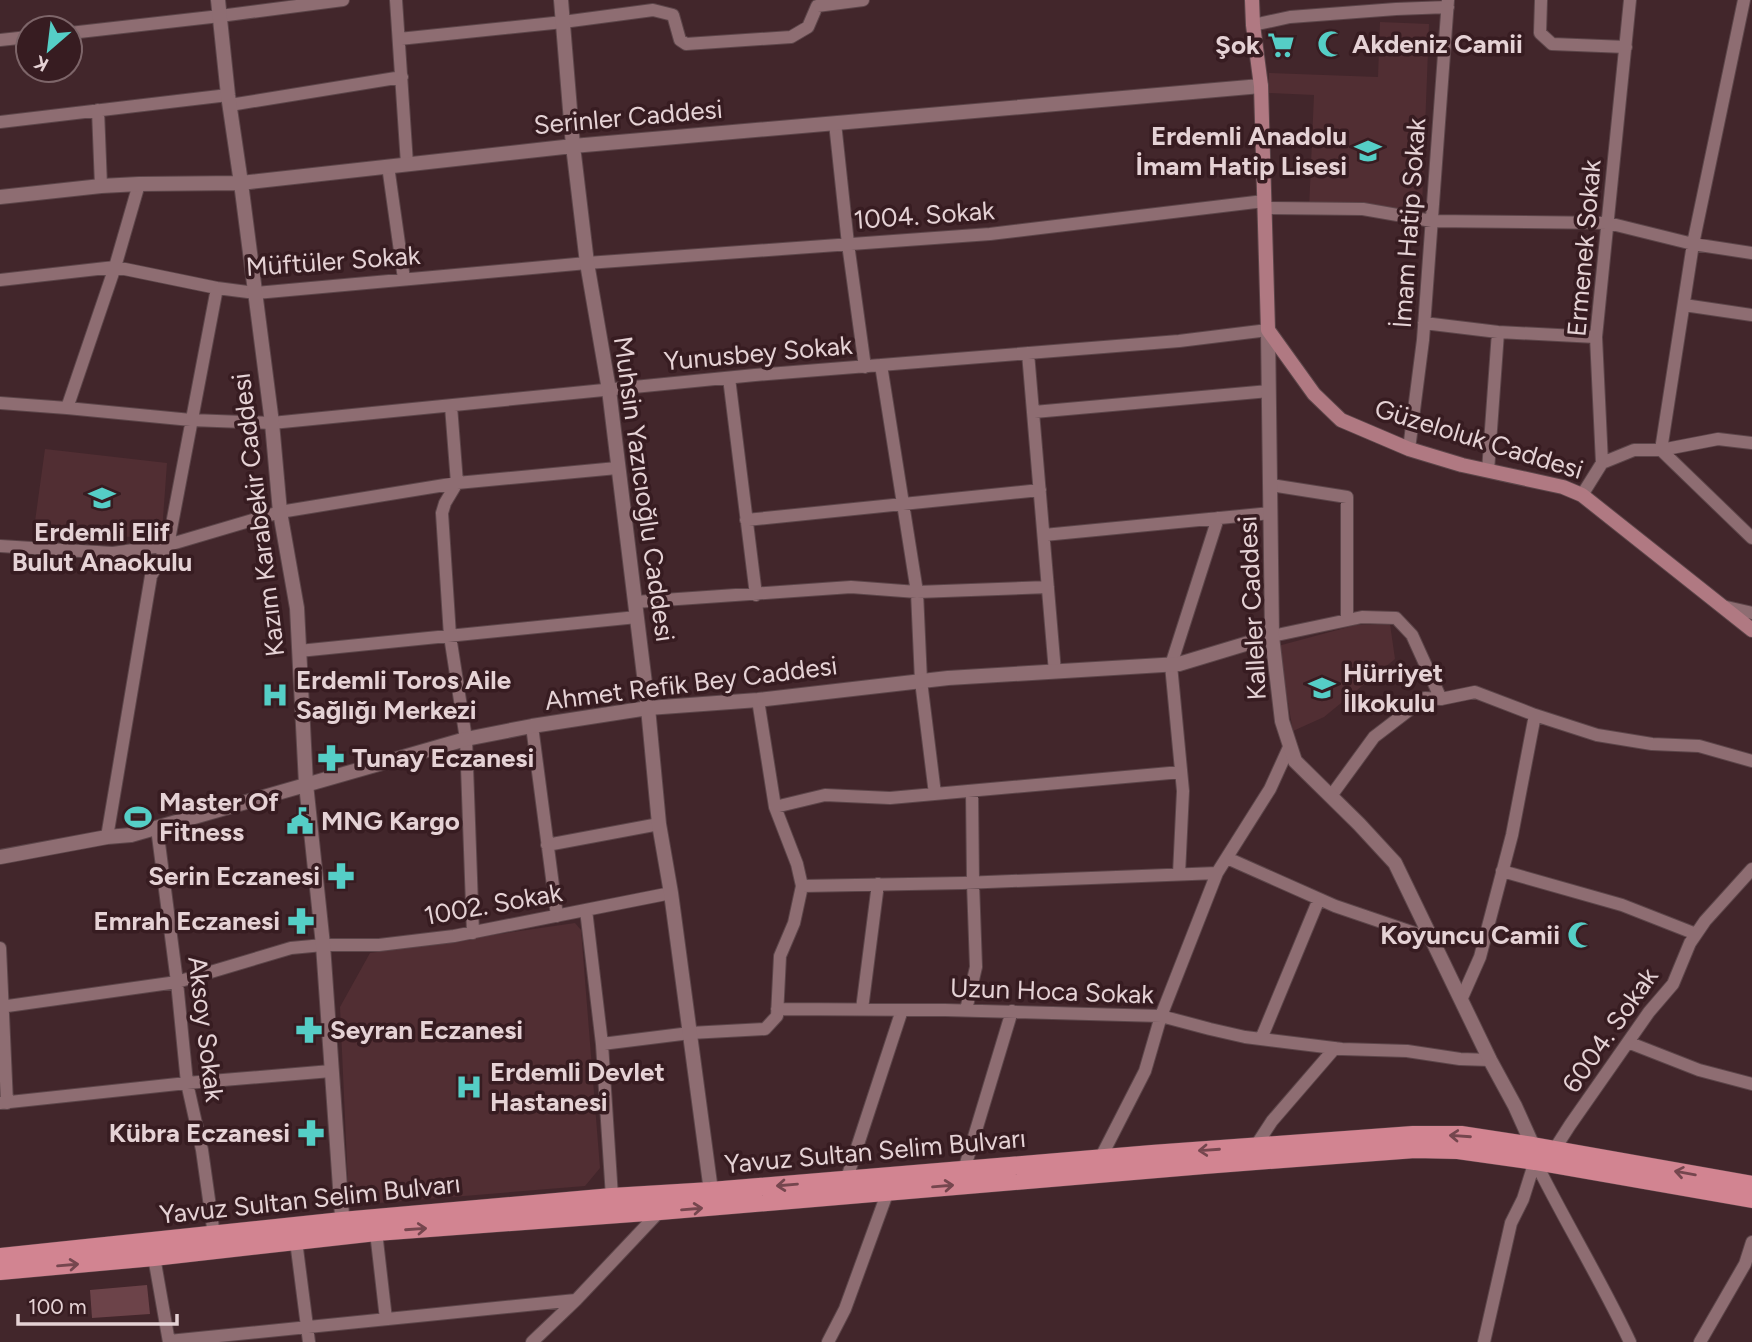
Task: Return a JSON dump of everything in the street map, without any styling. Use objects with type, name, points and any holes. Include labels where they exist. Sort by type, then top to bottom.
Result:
[{"type":"main road","points":[[1252,0],[1261,86],[1268,330]]},
{"type":"main road","name":"Güzeloluk Caddesi","points":[[1268,330],[1314,394],[1341,420],[1409,449],[1462,465],[1563,487],[1582,495],[1752,630]]},
{"type":"main road","name":"Yavuz Sultan Selim Bulvarı","points":[[0,1257],[214,1235],[342,1228],[612,1197],[846,1181],[1413,1135],[1461,1135],[1752,1199]]},
{"type":"main road","name":"Yavuz Sultan Selim Bulvarı","points":[[0,1271],[296,1241],[342,1228],[376,1232],[1415,1149],[1534,1153],[1554,1150],[1752,1185]]},
{"type":"street","name":"Kazım Karabekir Caddesi","points":[[218,0],[272,423],[280,512],[297,608],[306,784],[323,945],[342,1228]]},
{"type":"street","points":[[84,31],[343,0]]},
{"type":"street","points":[[396,0],[407,164]]},
{"type":"street","name":"Muhsin Yazıcıoğlu Caddesi","points":[[561,0],[573,146],[587,263],[609,390],[648,708],[659,824],[671,893],[711,1191]]},
{"type":"street","points":[[400,39],[653,10],[673,15],[680,40],[686,44],[791,37],[808,27],[817,3],[863,0]]},
{"type":"street","points":[[1541,0],[1540,33],[1552,44],[1626,47]]},
{"type":"street","name":"Ermenek Sokak","points":[[1602,463],[1596,337],[1630,0]]},
{"type":"street","points":[[1661,450],[1693,244],[1744,0]]},
{"type":"street","points":[[1253,25],[1357,7],[1396,9],[1448,4]]},
{"type":"street","name":"İmam Hatip Sokak","points":[[1409,449],[1424,323],[1448,4]]},
{"type":"street","points":[[0,122],[98,110],[229,100],[402,77]]},
{"type":"street","name":"Serinler Caddesi","points":[[0,197],[101,186],[241,183],[573,146],[1261,86]]},
{"type":"street","points":[[98,110],[101,186]]},
{"type":"street","points":[[835,123],[864,366]]},
{"type":"street","points":[[388,166],[404,279]]},
{"type":"street","points":[[67,408],[115,267],[139,184]]},
{"type":"street","name":"1004. Sokak","points":[[587,263],[990,234],[1265,205],[1363,209],[1432,221],[1608,223],[1693,244],[1752,253]]},
{"type":"street","name":"Müftüler Sokak","points":[[0,280],[115,267],[217,289],[256,293],[587,263]]},
{"type":"street","points":[[107,837],[151,576],[168,545],[217,289]]},
{"type":"street","points":[[1684,306],[1752,315]]},
{"type":"street","points":[[1424,323],[1498,332],[1596,337]]},
{"type":"street","name":"Yunusbey Sokak","points":[[0,403],[191,420],[272,423],[729,378],[1179,341],[1268,330]]},
{"type":"street","name":"Kalleler Caddesi","points":[[1268,330],[1272,636],[1282,721],[1295,761],[1395,863],[1515,1106],[1534,1153]]},
{"type":"street","points":[[1488,471],[1498,332]]},
{"type":"street","points":[[1028,353],[1055,672]]},
{"type":"street","points":[[881,365],[918,592],[921,681],[935,794]]},
{"type":"street","points":[[729,378],[755,594]]},
{"type":"street","points":[[1034,412],[1269,391]]},
{"type":"street","points":[[451,406],[457,483],[442,513],[450,636],[466,739],[473,933]]},
{"type":"street","points":[[1582,495],[1602,463],[1633,450],[1661,450],[1718,439],[1752,443]]},
{"type":"street","points":[[1661,450],[1752,538]]},
{"type":"street","points":[[0,546],[113,553],[168,545],[280,512],[457,483],[617,468]]},
{"type":"street","points":[[1271,485],[1347,497],[1347,620]]},
{"type":"street","points":[[746,520],[1040,490]]},
{"type":"street","points":[[1044,535],[1271,513]]},
{"type":"street","points":[[1179,874],[1182,791],[1171,664],[1218,518]]},
{"type":"street","points":[[299,651],[450,636],[755,594],[851,587],[918,592],[1048,587]]},
{"type":"street","points":[[1720,606],[1752,613]]},
{"type":"street","points":[[1272,636],[1362,617],[1396,618],[1412,635],[1441,699]]},
{"type":"street","name":"Ahmet Refik Bey Caddesi","points":[[0,856],[131,835],[466,739],[532,726],[648,708],[758,700],[921,681],[1179,664],[1272,636]]},
{"type":"street","points":[[1331,796],[1374,737],[1425,698],[1441,699],[1475,692],[1597,735],[1652,744],[1699,746],[1752,761]]},
{"type":"street","points":[[602,1044],[690,1033],[765,1029],[777,1016],[780,956],[794,923],[802,886],[797,864],[775,807],[758,700]]},
{"type":"street","points":[[1461,1000],[1480,957],[1512,835],[1535,715]]},
{"type":"street","points":[[532,726],[557,916]]},
{"type":"street","points":[[1100,1159],[1144,1071],[1161,1016],[1217,873],[1270,789],[1290,745]]},
{"type":"street","points":[[775,807],[825,795],[890,798],[1181,772]]},
{"type":"street","points":[[966,1010],[976,967],[972,791]]},
{"type":"street","points":[[547,845],[659,824]]},
{"type":"street","name":"Aksoy Sokak","points":[[157,828],[187,1083],[202,1150],[214,1235]]},
{"type":"street","points":[[1227,858],[1335,906],[1432,939]]},
{"type":"street","name":"6004. Sokak","points":[[1554,1150],[1672,984],[1690,943],[1705,921],[1752,869]]},
{"type":"street","points":[[1502,871],[1622,905],[1696,934]]},
{"type":"street","points":[[802,886],[973,883],[1217,873]]},
{"type":"street","points":[[862,1009],[878,884]]},
{"type":"street","name":"1002. Sokak","points":[[1,1007],[177,982],[291,948],[379,945],[454,936],[671,893]]},
{"type":"street","points":[[1261,1039],[1319,899]]},
{"type":"street","points":[[586,910],[602,1044],[612,1197]]},
{"type":"street","points":[[0,948],[4,1103],[331,1071]]},
{"type":"street","name":"Uzun Hoca Sokak","points":[[777,1009],[966,1010],[1161,1016],[1261,1039],[1335,1048],[1407,1051],[1460,1059],[1490,1060]]},
{"type":"street","points":[[846,1181],[902,1010]]},
{"type":"street","points":[[964,1170],[1012,1012]]},
{"type":"street","points":[[1629,1043],[1699,1070],[1752,1084]]},
{"type":"street","points":[[1255,1147],[1272,1121],[1335,1048]]},
{"type":"street","points":[[1484,1342],[1511,1223],[1523,1199],[1534,1153]]},
{"type":"street","points":[[1534,1153],[1553,1197],[1630,1342]]},
{"type":"street","points":[[828,1342],[845,1309],[888,1191]]},
{"type":"street","points":[[532,1342],[576,1300],[660,1211]]},
{"type":"street","points":[[376,1232],[386,1320]]},
{"type":"street","points":[[296,1241],[309,1342]]},
{"type":"street","points":[[1700,1342],[1745,1264],[1752,1242]]},
{"type":"street","points":[[154,1257],[169,1342],[576,1300]]},
{"type":"shaded area","name":"Erdemli Anadolu İmam Hatip Lisesi","points":[[1380,22],[1429,24],[1422,207],[1414,214],[1309,209],[1314,95],[1268,93],[1269,73],[1378,77]]},
{"type":"shaded area","name":"Erdemli Elif Bulut Anaokulu","points":[[45,449],[167,463],[162,532],[156,537],[33,536]]},
{"type":"shaded area","name":"Hürriyet İlkokulu","points":[[1390,624],[1395,659],[1324,717],[1293,731],[1278,646],[1356,625]]},
{"type":"shaded area","name":"Erdemli Devlet Hastanesi","points":[[575,923],[581,930],[600,1168],[585,1186],[366,1204],[348,1185],[340,1007],[370,953]]},
{"type":"shaded area","points":[[147,1285],[150,1314],[92,1318],[90,1290]]},
{"type":"place","name":"Akdeniz Camii","points":[[1331,44]]},
{"type":"place","name":"Şok","points":[[1281,45]]},
{"type":"place","name":"Erdemli Anadolu İmam Hatip Lisesi","points":[[1368,151]]},
{"type":"place","name":"Erdemli Elif Bulut Anaokulu","points":[[102,498]]},
{"type":"place","name":"Hürriyet İlkokulu","points":[[1322,688]]},
{"type":"place","name":"Erdemli Toros Aile Sağlığı Merkezi","points":[[275,695]]},
{"type":"place","name":"Tunay Eczanesi","points":[[331,758]]},
{"type":"place","name":"Master Of Fitness","points":[[138,817]]},
{"type":"place","name":"MNG Kargo","points":[[300,821]]},
{"type":"place","name":"Serin Eczanesi","points":[[341,876]]},
{"type":"place","name":"Emrah Eczanesi","points":[[301,921]]},
{"type":"place","name":"Koyuncu Camii","points":[[1581,935]]},
{"type":"place","name":"Seyran Eczanesi","points":[[309,1030]]},
{"type":"place","name":"Erdemli Devlet Hastanesi","points":[[469,1087]]},
{"type":"place","name":"Kübra Eczanesi","points":[[311,1133]]}]
